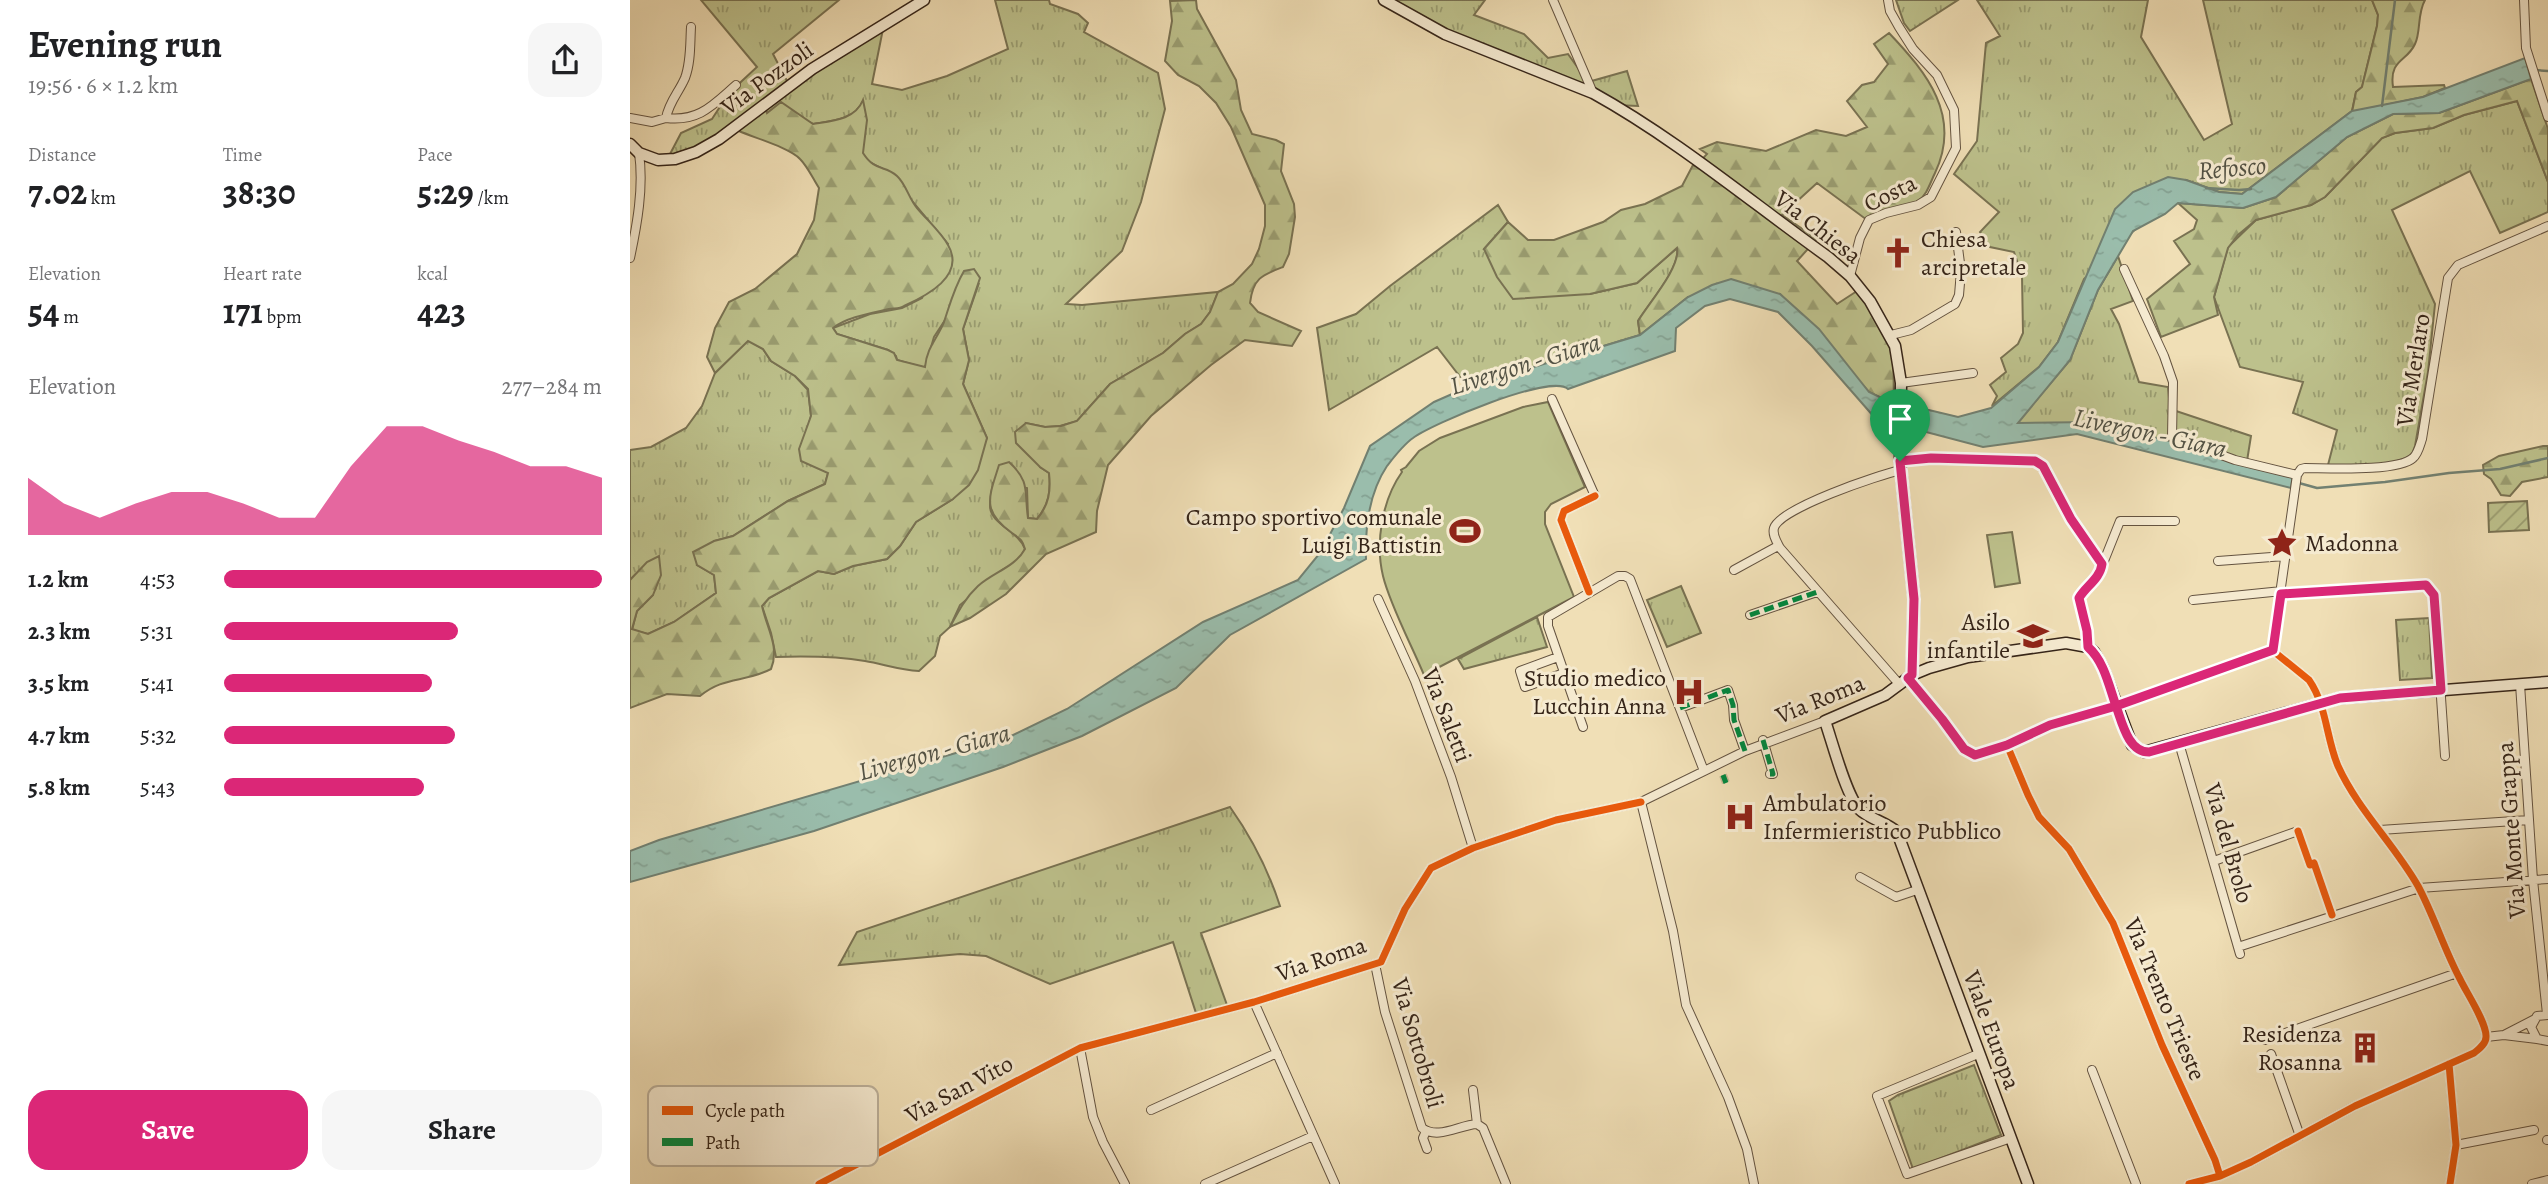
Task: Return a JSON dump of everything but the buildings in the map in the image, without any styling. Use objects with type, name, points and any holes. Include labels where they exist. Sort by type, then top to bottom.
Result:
[{"type":"main road","name":"Via Pozzoli","points":[[639,153],[658,160],[675,159],[696,152],[719,139],[812,69],[924,0]]},
{"type":"main road","points":[[1384,0],[1445,34],[1593,93]]},
{"type":"main road","name":"Via Chiesa","points":[[1593,93],[1668,141],[1828,257],[1850,276],[1870,301],[1891,335],[1901,383],[1900,466],[1914,599],[1907,680]]},
{"type":"main road","points":[[630,144],[639,153]]},
{"type":"main road","name":"Via Roma","points":[[1825,721],[1885,695],[1929,668],[1968,657],[2066,643],[2088,647]]},
{"type":"main road","points":[[2088,647],[2103,668],[2132,745],[2140,751],[2149,752],[2340,698],[2548,682]]},
{"type":"main road","name":"Viale Europa","points":[[1825,721],[1845,779],[1859,808],[1896,832],[2028,1184]]},
{"type":"street","points":[[1553,0],[1593,93]]},
{"type":"street","name":"Costa","points":[[1850,276],[1857,247],[1868,220],[1919,205],[1931,197],[1956,148],[1954,110],[1937,75],[1913,49],[1899,27],[1888,0]]},
{"type":"street","points":[[2524,0],[2526,48],[2548,117]]},
{"type":"street","name":"Via Pozzoli","points":[[666,118],[668,107],[684,81],[691,27]]},
{"type":"street","name":"Via Pozzoli","points":[[630,118],[652,122],[702,114],[736,85]]},
{"type":"street","points":[[630,258],[638,208],[641,168],[639,153]]},
{"type":"street","name":"Via Merlaro","points":[[2297,475],[2305,468],[2353,469],[2401,464],[2412,460],[2422,439],[2434,380],[2439,327],[2448,278],[2458,265],[2548,226]]},
{"type":"street","points":[[1891,335],[1912,330],[1955,304],[1959,295],[1961,271],[1956,232]]},
{"type":"street","points":[[2124,269],[2173,382],[2172,437],[2235,460],[2297,475],[2273,650]]},
{"type":"street","points":[[1901,383],[1973,373]]},
{"type":"street","points":[[1552,399],[1595,496],[1564,511],[1561,520],[1589,592]]},
{"type":"street","points":[[2102,564],[2071,519],[2043,466],[2035,461],[1931,458],[1900,466],[1794,510],[1774,526],[1778,546],[1817,592],[1907,680],[1942,719],[1964,749],[1980,755],[2050,725],[2116,706],[2273,650]]},
{"type":"street","points":[[2088,647],[2079,598],[2098,576],[2120,521],[2175,521]]},
{"type":"street","points":[[1734,570],[1778,546]]},
{"type":"street","points":[[2218,561],[2285,555]]},
{"type":"street","points":[[1583,727],[1548,626],[1548,617],[1618,576],[1625,576],[1630,579],[1704,771]]},
{"type":"street","points":[[2193,600],[2426,585],[2434,595],[2445,756]]},
{"type":"street","points":[[1750,615],[1817,592]]},
{"type":"street","name":"Via Saletti","points":[[1378,599],[1415,681],[1474,848]]},
{"type":"street","points":[[2189,1184],[2220,1176],[2355,1106],[2474,1053],[2481,1048],[2486,1037],[2484,1025],[2457,973],[2419,888],[2338,767],[2321,704],[2309,680],[2273,650]]},
{"type":"street","points":[[1558,657],[1520,671],[1525,687],[1564,673]]},
{"type":"street","name":"Via Monte Grappa","points":[[2520,684],[2533,880],[2547,1015]]},
{"type":"street","points":[[1680,708],[1728,691],[1734,720],[1745,751]]},
{"type":"street","name":"Via Roma","points":[[1080,1048],[1254,1002],[1378,963],[1405,909],[1431,868],[1474,848],[1556,820],[1641,802],[1763,742],[1825,721]]},
{"type":"street","points":[[1763,742],[1773,774],[1770,775]]},
{"type":"street","name":"Via del Brolo","points":[[2179,743],[2239,951],[2419,888]]},
{"type":"street","name":"Via Trento Trieste","points":[[2007,745],[2039,817],[2069,849],[2113,923],[2162,1045],[2216,1160],[2220,1176]]},
{"type":"street","points":[[1641,802],[1673,931],[1686,1005],[1748,1149],[1754,1184]]},
{"type":"street","points":[[2380,830],[2529,820]]},
{"type":"street","points":[[2214,860],[2298,831]]},
{"type":"street","points":[[1860,877],[1896,897],[1917,890]]},
{"type":"street","points":[[2419,888],[2548,879]]},
{"type":"street","name":"Via Sottobroli","points":[[1378,963],[1387,1018],[1422,1128],[1436,1134],[1477,1124],[1483,1128],[1506,1184]]},
{"type":"street","points":[[2266,1040],[2457,973]]},
{"type":"street","points":[[1254,1002],[1335,1184]]},
{"type":"street","points":[[2504,1035],[2547,1015]]},
{"type":"street","points":[[2535,1019],[2532,1032],[2537,1039]]},
{"type":"street","points":[[2486,1037],[2504,1035],[2548,1041]]},
{"type":"street","points":[[1080,1048],[1093,1117],[1125,1184]]},
{"type":"street","name":"Via San Vito","points":[[878,1153],[1080,1048]]},
{"type":"street","points":[[1151,1110],[1277,1053]]},
{"type":"street","points":[[1978,1054],[1877,1096],[1907,1174],[2011,1138]]},
{"type":"street","points":[[2270,1054],[2300,1136]]},
{"type":"street","points":[[2449,1064],[2456,1144],[2450,1184]]},
{"type":"street","points":[[2092,1070],[2136,1184]]},
{"type":"street","name":"Via Sottobroli","points":[[1473,1090],[1477,1124]]},
{"type":"street","points":[[2456,1144],[2534,1130]]},
{"type":"street","name":"Via Sottobroli","points":[[1426,1131],[1423,1138],[1427,1149]]},
{"type":"street","points":[[1205,1184],[1313,1136]]},
{"type":"street","name":"Via San Vito","points":[[819,1184],[854,1166]]},
{"type":"street","points":[[2532,1184],[2548,1180]]},
{"type":"green space","points":[[701,0],[839,0],[773,54],[788,83],[885,19],[872,84],[902,90],[947,76],[1008,49],[995,0],[1049,0],[1050,4],[1078,14],[1088,23],[1084,32],[1158,73],[1165,109],[1141,202],[1122,251],[1066,304],[1082,305],[1218,292],[1210,312],[1201,324],[1163,353],[1110,384],[1077,421],[1045,427],[1026,423],[1040,467],[1049,473],[1047,503],[1037,519],[1028,518],[1027,488],[993,483],[991,512],[999,523],[1017,537],[1025,549],[1018,561],[1002,570],[960,605],[950,627],[940,636],[935,656],[919,671],[843,658],[776,657],[762,606],[769,598],[818,571],[834,574],[853,566],[887,559],[900,546],[916,522],[953,499],[987,438],[963,384],[969,360],[963,329],[979,283],[945,320],[934,337],[925,368],[897,360],[888,350],[837,334],[833,328],[870,314],[902,308],[922,298],[948,244],[887,171],[869,162],[862,153],[863,101],[848,116],[813,124],[803,119],[766,113],[763,104],[742,127],[722,141],[699,150],[669,156],[681,133],[712,119],[729,93],[757,67]]},
{"type":"green space","points":[[1196,0],[1197,9],[1236,80],[1241,110],[1252,134],[1284,144],[1281,171],[1294,204],[1295,217],[1289,254],[1283,267],[1264,275],[1256,283],[1250,303],[1258,312],[1301,331],[1292,346],[1245,340],[1211,365],[1151,416],[1108,465],[1097,511],[1096,532],[1046,554],[1006,594],[970,618],[950,627],[973,591],[1010,565],[1025,549],[1023,543],[995,518],[992,510],[992,486],[999,465],[1009,462],[1021,476],[1028,518],[1037,519],[1047,503],[1049,473],[1016,443],[1015,432],[1026,423],[1045,427],[1077,421],[1110,384],[1163,353],[1201,324],[1210,312],[1218,292],[1233,284],[1252,264],[1259,249],[1265,226],[1265,205],[1231,127],[1216,103],[1199,86],[1178,75],[1165,61],[1172,21],[1170,1]]},
{"type":"green space","points":[[1385,0],[1485,0],[1474,15],[1524,34],[1548,58],[1568,54],[1588,82],[1627,71],[1638,106],[1615,105],[1486,53]]},
{"type":"green space","points":[[1896,0],[1958,0],[1910,31],[1904,23]]},
{"type":"green space","points":[[1977,0],[2148,0],[2141,37],[2204,140],[2232,124],[2203,0],[2372,0],[2378,15],[2362,87],[2356,92],[2352,111],[2242,194],[2219,192],[2186,180],[2084,279],[2058,342],[2039,367],[1992,406],[1997,396],[1990,385],[2006,372],[2001,358],[2018,344],[2023,333],[2022,276],[2014,252],[1990,247],[1980,232],[1999,212],[1954,174],[1977,141],[1986,43],[2000,36]]},
{"type":"green space","points":[[2372,0],[2425,0],[2417,39],[2412,50],[2396,66],[2392,78],[2393,87],[2444,85],[2445,88],[2423,97],[2352,112],[2356,92],[2362,87],[2377,26],[2378,15]]},
{"type":"green space","points":[[1889,33],[1927,80],[1942,114],[1945,133],[1942,152],[1926,192],[1913,204],[1867,220],[1817,183],[1782,215],[1817,239],[1797,261],[1837,304],[1857,291],[1893,343],[1894,404],[1869,392],[1780,294],[1688,297],[1640,335],[1638,321],[1669,275],[1677,256],[1677,248],[1637,283],[1590,294],[1513,299],[1497,277],[1484,249],[1508,222],[1528,240],[1554,240],[1603,222],[1621,210],[1645,204],[1682,186],[1693,165],[1696,166],[1707,154],[1700,149],[1717,142],[1766,151],[1816,130],[1846,136],[1867,127],[1847,101],[1862,85],[1874,82],[1888,64],[1874,44]]},
{"type":"green space","points":[[2531,79],[2548,129],[2548,182],[2517,101],[2464,115],[2433,128],[2395,133],[2382,138],[2325,197],[2311,205],[2256,220],[2238,235],[2228,248],[2214,297],[2218,315],[2161,337],[2147,299],[2190,264],[2174,241],[2194,229],[2197,220],[2178,203],[2243,208],[2276,197],[2347,137],[2393,114],[2439,113]]},
{"type":"green space","points":[[863,100],[867,120],[863,153],[876,166],[900,179],[914,204],[948,245],[952,266],[941,283],[913,302],[901,308],[852,318],[833,328],[837,334],[894,353],[897,360],[925,367],[928,354],[964,271],[974,269],[980,278],[963,329],[969,360],[963,384],[987,438],[978,470],[969,485],[953,499],[916,522],[900,546],[887,559],[853,566],[834,574],[818,571],[769,598],[762,606],[773,645],[771,669],[717,685],[700,696],[667,694],[630,708],[630,580],[647,562],[659,556],[661,575],[653,595],[637,611],[632,629],[648,634],[674,622],[716,593],[714,575],[697,565],[693,552],[714,541],[733,536],[788,501],[825,484],[828,473],[801,461],[799,449],[811,416],[808,389],[795,376],[771,361],[763,349],[748,341],[715,373],[707,357],[715,328],[729,302],[755,289],[797,254],[814,220],[819,188],[806,166],[795,155],[739,131],[764,104],[767,113],[781,102],[813,124],[849,116]]},
{"type":"green space","points":[[2517,101],[2548,182],[2548,212],[2500,233],[2470,171],[2392,210],[2435,304],[2428,372],[2415,446],[2412,454],[2395,462],[2328,465],[2337,430],[2293,413],[2303,382],[2240,367],[2214,297],[2228,247],[2256,220],[2311,205],[2325,197],[2382,138],[2395,133],[2433,128],[2464,115]]},
{"type":"green space","points":[[1498,205],[1508,222],[1484,249],[1590,294],[1637,283],[1677,248],[1677,256],[1669,275],[1638,321],[1640,335],[1468,387],[1437,347],[1329,410],[1317,328],[1356,314]]},
{"type":"green space","points":[[2118,256],[2133,301],[2111,309],[2139,382],[2168,387],[2170,409],[2251,436],[2247,461],[2017,423],[2070,360],[2098,290]]},
{"type":"green space","points":[[748,340],[763,349],[771,361],[795,376],[808,390],[811,416],[807,431],[828,473],[825,484],[788,501],[733,536],[714,541],[697,565],[714,575],[716,593],[674,622],[648,634],[632,630],[637,611],[653,595],[647,563],[630,580],[630,450],[651,447],[686,428],[702,406],[715,373]]},
{"type":"green space","name":"Campo sportivo comunale Luigi Battistin","points":[[1548,402],[1585,487],[1551,504],[1545,512],[1545,524],[1574,597],[1424,675],[1383,576],[1380,536],[1389,495],[1401,470],[1419,451],[1440,438],[1523,407]]},
{"type":"green space","points":[[2548,446],[2548,477],[2522,482],[2510,496],[2501,495],[2491,479],[2484,474],[2483,465],[2499,456]]},
{"type":"green space","points":[[2527,501],[2529,530],[2489,532],[2488,503]]},
{"type":"green space","points":[[2012,532],[2020,583],[1995,587],[1987,535]]},
{"type":"green space","points":[[1681,586],[1701,633],[1667,647],[1647,600]]},
{"type":"green space","points":[[1537,617],[1547,647],[1464,669],[1458,659]]},
{"type":"green space","points":[[2429,618],[2432,678],[2400,680],[2396,620]]},
{"type":"green space","points":[[1230,807],[1259,854],[1280,906],[1201,933],[1227,1005],[1196,1013],[1173,942],[1050,984],[986,956],[960,954],[839,965],[857,932]]},
{"type":"green space","points":[[1974,1065],[2001,1135],[1913,1169],[1889,1101]]},
{"type":"water","points":[[2525,58],[2531,79],[2439,113],[2393,114],[2347,137],[2276,197],[2243,208],[2178,203],[2165,214],[2133,231],[2098,290],[2070,360],[2018,423],[2093,422],[2293,472],[2291,488],[2077,434],[1983,447],[1907,427],[1908,405],[1958,417],[1991,408],[2039,367],[2058,342],[2115,209],[2133,192],[2168,177],[2186,180],[2219,192],[2242,194],[2352,111],[2423,97]]},
{"type":"water","points":[[1731,279],[1780,294],[1819,329],[1869,392],[1894,404],[1893,423],[1875,418],[1812,346],[1778,312],[1730,299],[1705,306],[1676,328],[1675,351],[1568,389],[1557,386],[1539,388],[1491,402],[1413,438],[1387,466],[1376,488],[1367,523],[1366,559],[1230,635],[1176,688],[1082,736],[1003,767],[814,831],[630,882],[630,851],[659,840],[1007,738],[1067,709],[1203,622],[1298,580],[1320,553],[1344,508],[1370,446],[1434,402],[1468,387],[1640,335],[1688,297]]},
{"type":"waterway","points":[[2382,106],[2395,0]]},
{"type":"waterway","name":"Refosco","points":[[2534,70],[2548,71]]},
{"type":"waterway","name":"Refosco","points":[[2206,188],[2251,189]]},
{"type":"waterway","name":"Livergon - Giara","points":[[2299,483],[2317,488],[2385,482],[2500,469],[2548,458]]},
{"type":"tunnel","points":[[1723,775],[1726,783]]},
{"type":"marked path","points":[[1750,615],[1817,592]]},
{"type":"marked path","points":[[1680,708],[1728,690],[1734,720],[1745,751]]},
{"type":"marked path","points":[[1763,740],[1773,774],[1770,774]]},
{"type":"marked path","points":[[1723,775],[1726,783]]},
{"type":"cycle path","points":[[1589,592],[1561,520],[1564,511],[1595,496]]},
{"type":"cycle path","points":[[2189,1184],[2220,1176],[2251,1162],[2355,1106],[2474,1053],[2486,1040],[2480,1016],[2454,968],[2418,886],[2356,797],[2338,766],[2315,690],[2309,680],[2272,650]]},
{"type":"cycle path","points":[[1908,679],[1964,749],[1980,755],[2007,745],[2039,817],[2069,849],[2113,923],[2162,1045],[2220,1176]]},
{"type":"cycle path","points":[[878,1153],[1080,1048],[1254,1002],[1381,962],[1405,909],[1431,868],[1473,848],[1556,820],[1641,802]]},
{"type":"cycle path","points":[[2298,831],[2310,865],[2314,863],[2332,915]]},
{"type":"cycle path","points":[[2449,1064],[2456,1145],[2450,1184]]},
{"type":"cycle path","points":[[819,1184],[854,1166]]},
{"type":"place","name":"Chiesa arcipretale","points":[[1898,253]]},
{"type":"place","name":"Campo sportivo comunale Luigi Battistin","points":[[1465,531]]},
{"type":"place","name":"Madonna","points":[[2282,543]]},
{"type":"place","name":"Asilo infantile","points":[[2033,636]]},
{"type":"place","name":"Studio medico Lucchin Anna","points":[[1689,692]]},
{"type":"place","name":"Ambulatorio Infermieristico Pubblico","points":[[1740,817]]},
{"type":"place","name":"Residenza Rosanna","points":[[2365,1048]]},
{"type":"route","points":[[1900,461],[1914,599],[1912,675],[1908,678],[1964,749],[1975,755],[2007,745],[2050,725],[2116,706],[2132,745],[2140,751],[2149,752],[2340,698],[2441,690],[2434,595],[2426,585],[2281,594],[2273,650],[2116,706],[2103,668],[2088,647],[2079,598],[2098,576],[2102,564],[2071,519],[2043,466],[2035,461],[1931,458],[1900,461]]}]
